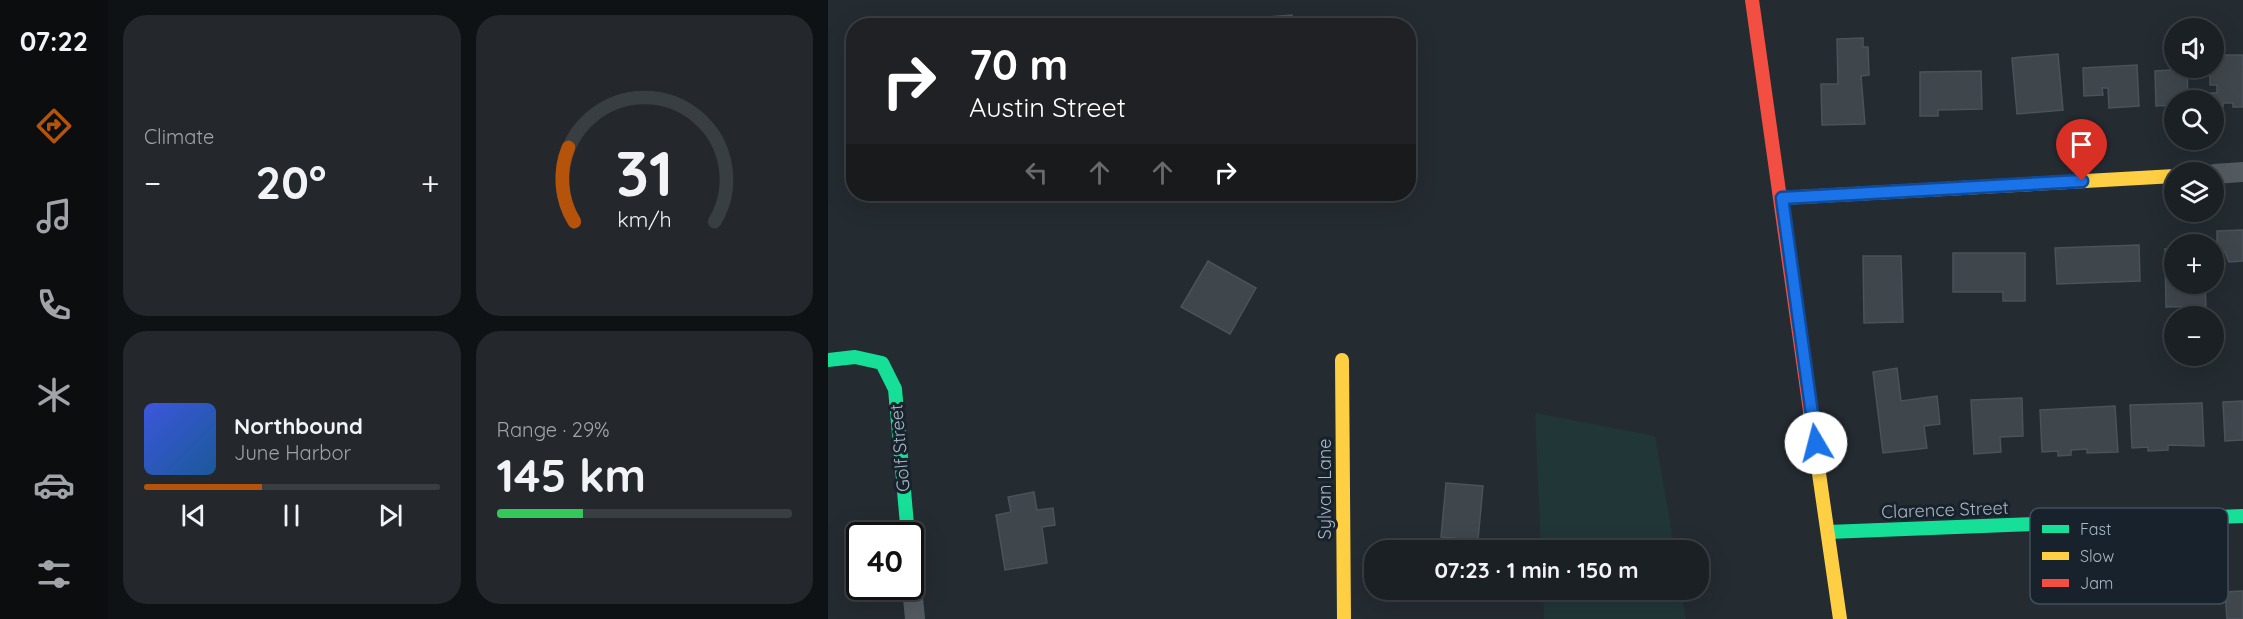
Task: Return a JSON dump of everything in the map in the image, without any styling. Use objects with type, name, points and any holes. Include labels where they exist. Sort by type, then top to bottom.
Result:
[{"type":"street","points":[[1752,0],[1782,198],[1840,619]]},
{"type":"street","points":[[2224,173],[2243,172]]},
{"type":"street","points":[[1782,198],[2164,177]]},
{"type":"street","name":"Golf Street","points":[[828,360],[855,357],[882,363],[895,389],[907,522]]},
{"type":"street","name":"Sylvan Lane","points":[[1342,360],[1344,619]]},
{"type":"street","name":"Clarence Street","points":[[2228,517],[2243,516]]},
{"type":"street","name":"Clarence Street","points":[[1828,532],[2030,524]]},
{"type":"street","points":[[913,600],[915,619]]},
{"type":"green space","points":[[1535,413],[1655,436],[1673,540],[1541,540]]},
{"type":"green space","points":[[1543,600],[1683,600],[1686,619],[1544,619]]},
{"type":"building","points":[[1292,15],[1292,18],[1255,18]]},
{"type":"building","points":[[1863,38],[1863,47],[1868,47],[1869,75],[1861,76],[1865,124],[1822,125],[1821,84],[1838,84],[1837,39]]},
{"type":"building","points":[[2058,54],[2063,110],[2017,114],[2012,58]]},
{"type":"building","points":[[2224,55],[2243,55],[2243,107],[2233,107],[2233,103],[2224,103],[2224,90],[2217,90],[2217,85],[2210,85],[2210,78],[2224,78]]},
{"type":"building","points":[[2137,65],[2139,106],[2109,108],[2108,88],[2102,88],[2103,95],[2084,96],[2083,68]]},
{"type":"building","points":[[2164,70],[2164,78],[2187,78],[2188,90],[2164,90],[2164,106],[2156,106],[2155,71]]},
{"type":"building","points":[[1981,71],[1982,109],[1938,110],[1938,116],[1920,116],[1920,72]]},
{"type":"building","points":[[2243,230],[2243,261],[2229,262],[2224,252],[2224,234],[2217,234],[2217,231]]},
{"type":"building","points":[[2139,245],[2140,281],[2057,284],[2055,248]]},
{"type":"building","points":[[1953,253],[2025,253],[2025,301],[2003,301],[2003,292],[1953,292]]},
{"type":"building","points":[[1863,256],[1901,256],[1903,322],[1864,323]]},
{"type":"building","points":[[1208,261],[1256,288],[1230,334],[1181,307]]},
{"type":"building","points":[[2166,294],[2205,294],[2206,306],[2166,306]]},
{"type":"building","points":[[1897,368],[1901,401],[1937,396],[1940,424],[1924,426],[1927,448],[1883,453],[1873,372]]},
{"type":"building","points":[[2022,398],[2023,436],[2000,437],[2001,452],[1974,454],[1971,400]]},
{"type":"building","points":[[2243,401],[2243,440],[2225,441],[2223,402]]},
{"type":"building","points":[[2202,403],[2204,446],[2168,445],[2168,450],[2148,451],[2148,447],[2132,448],[2130,405]]},
{"type":"building","points":[[2115,406],[2118,452],[2087,453],[2087,449],[2071,450],[2071,455],[2058,456],[2058,451],[2042,452],[2040,410]]},
{"type":"building","points":[[1446,483],[1483,486],[1478,540],[1441,537]]},
{"type":"building","points":[[1034,492],[1037,510],[1053,508],[1055,525],[1042,527],[1047,563],[1005,570],[996,515],[1011,512],[1008,497]]},
{"type":"building","points":[[2243,591],[2243,619],[2227,619],[2228,592]]},
{"type":"traffic: fast","points":[[828,360],[855,357],[882,363],[895,389],[907,522]]},
{"type":"traffic: fast","points":[[2228,517],[2243,516]]},
{"type":"traffic: fast","points":[[1828,532],[2030,524]]},
{"type":"traffic: slow","points":[[1782,198],[2164,177]]},
{"type":"traffic: slow","points":[[1342,360],[1344,619]]},
{"type":"traffic: slow","points":[[1810,411],[1840,619]]},
{"type":"traffic: jam","points":[[1752,0],[1810,411]]},
{"type":"route","points":[[1816,443],[1782,198],[2082,181]]}]
